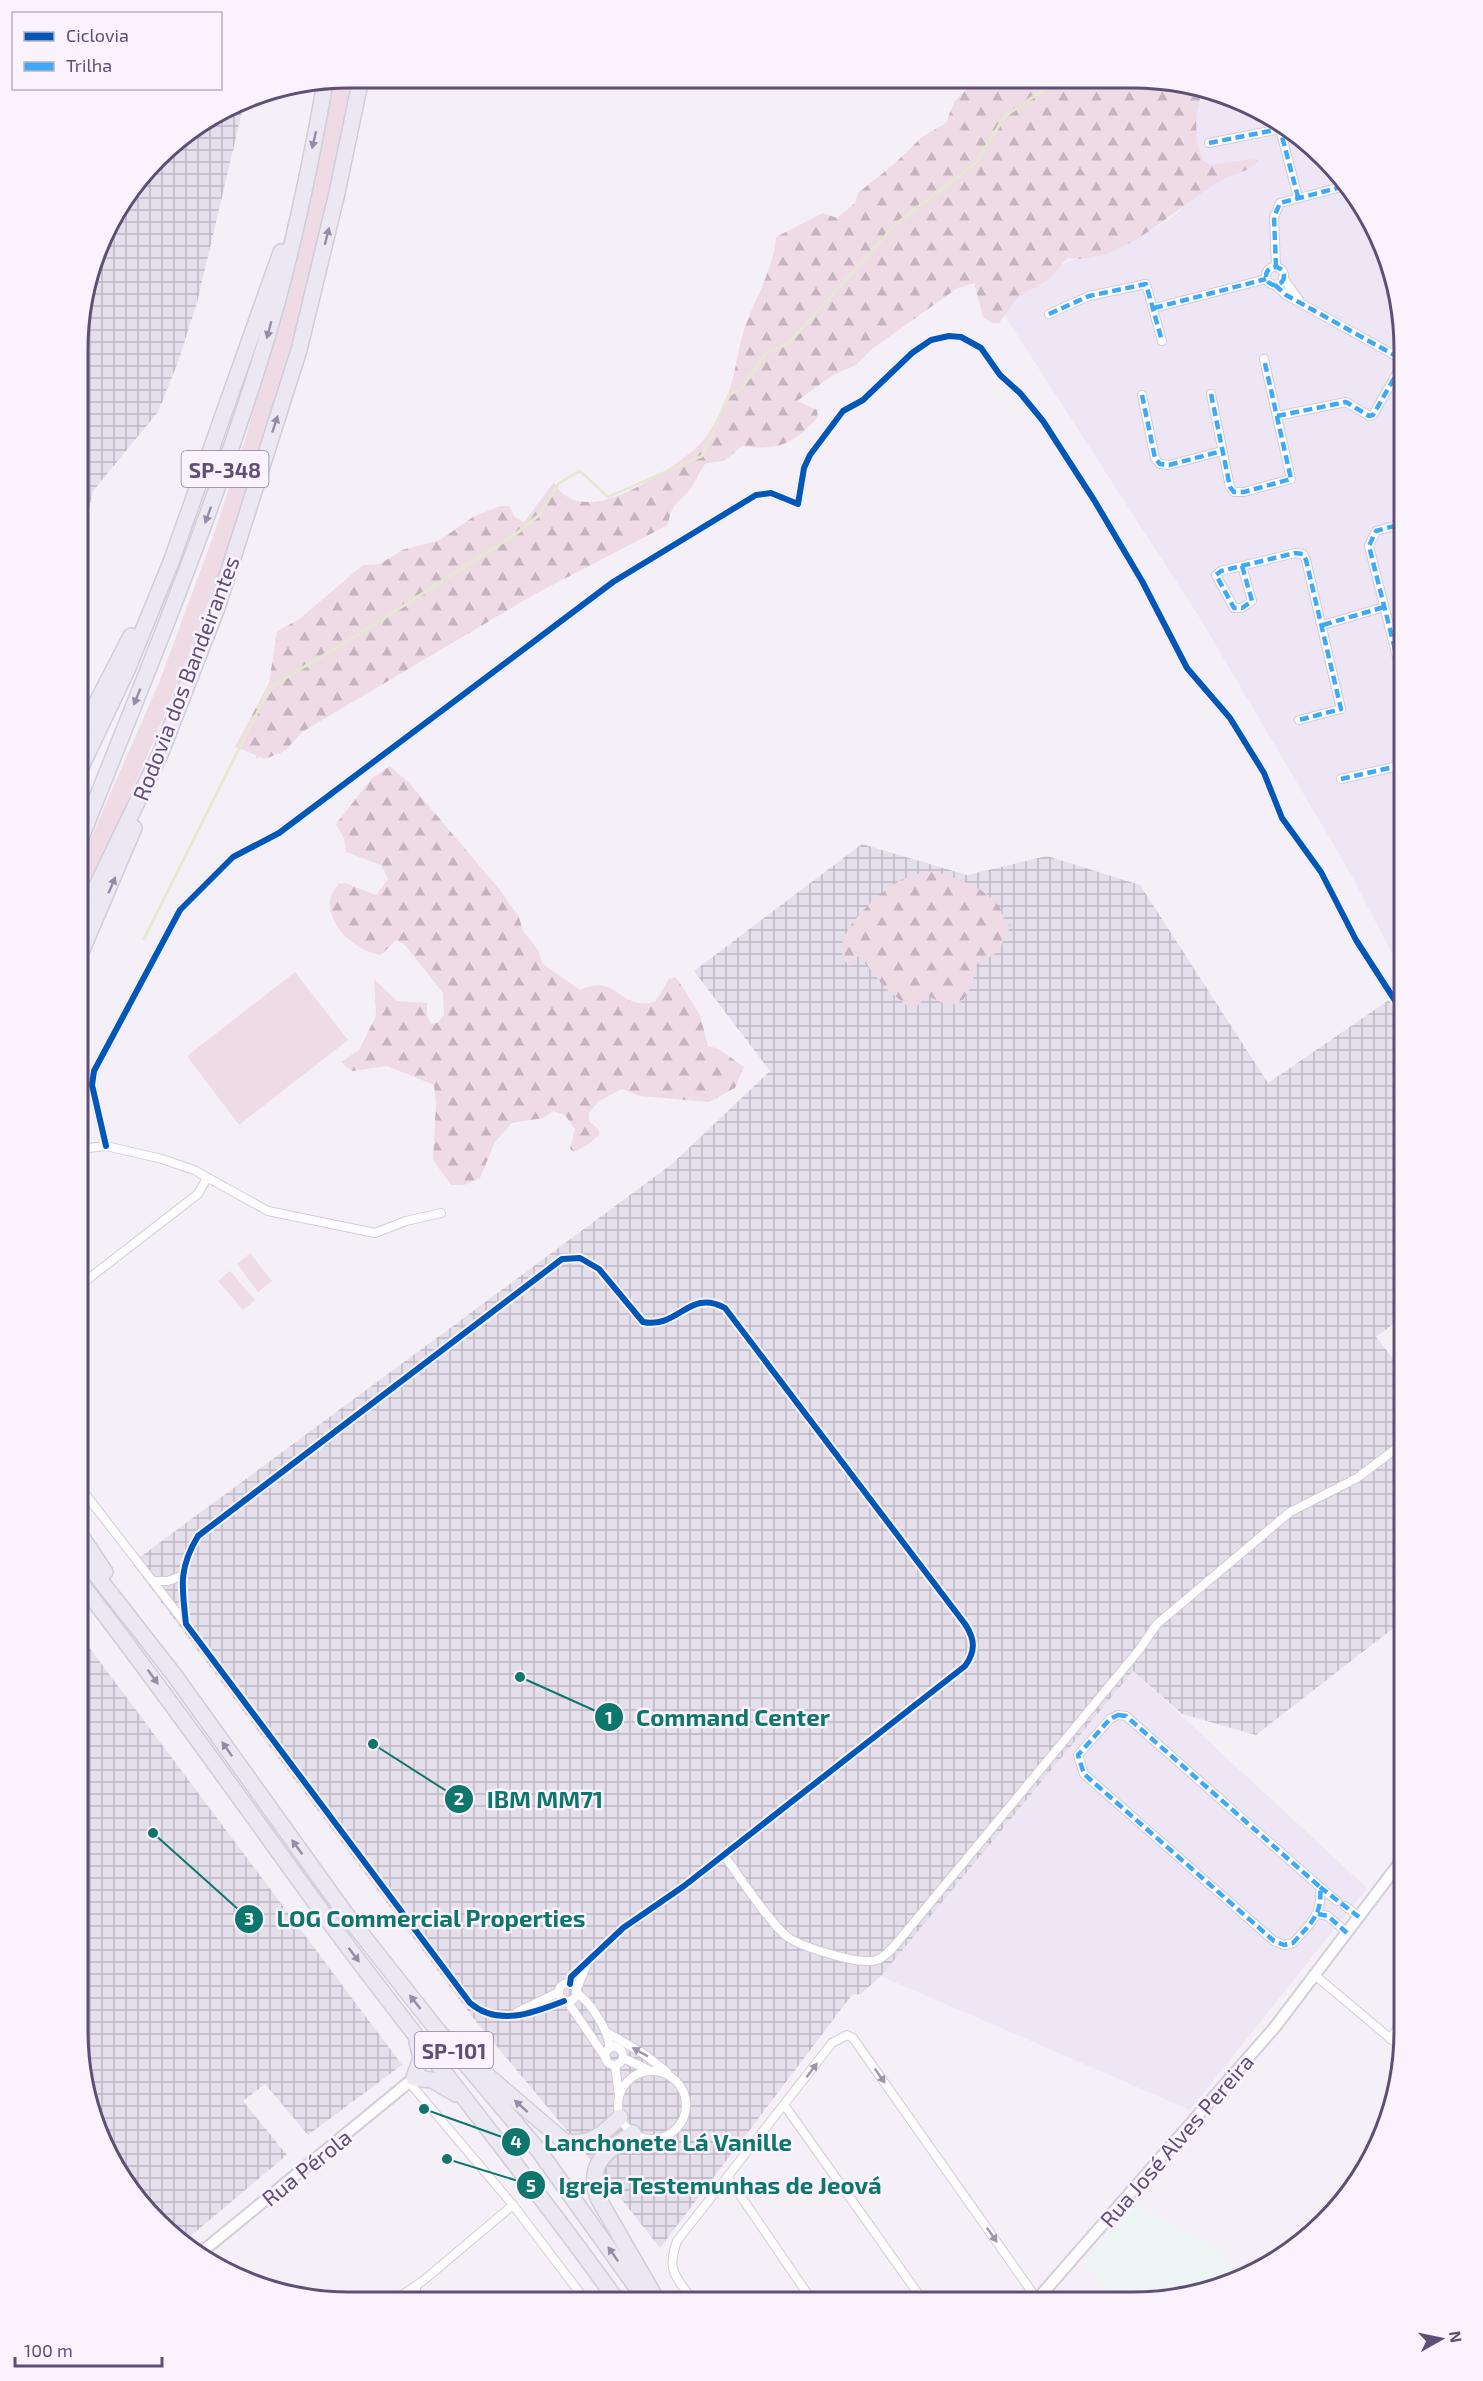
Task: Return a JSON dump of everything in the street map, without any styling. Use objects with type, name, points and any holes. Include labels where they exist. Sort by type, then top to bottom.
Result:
[{"type":"highway","name":"Rodovia dos Bandeirantes","points":[[88,906],[160,752],[217,608],[299,350],[337,193],[359,88]]},
{"type":"highway","name":"Rodovia dos Bandeirantes","points":[[88,820],[177,599],[222,477],[262,354],[324,90]]},
{"type":"highway","points":[[88,752],[127,670],[171,562],[243,362],[269,282],[297,213]]},
{"type":"highway","points":[[88,720],[171,562]]},
{"type":"highway","points":[[88,939],[125,854],[160,752]]},
{"type":"highway","points":[[88,1546],[175,1676]]},
{"type":"highway","name":"SP-101","points":[[88,1565],[175,1676],[345,1913],[434,2026],[539,2151],[640,2292]]},
{"type":"highway","name":"SP-101","points":[[88,1593],[135,1653],[330,1923],[464,2099],[546,2200],[611,2292]]},
{"type":"highway","points":[[88,1605],[135,1653]]},
{"type":"highway","points":[[434,2026],[565,2142],[578,2144],[595,2140],[620,2118]]},
{"type":"highway","points":[[410,2028],[422,2058],[411,2080],[432,2080],[464,2099]]},
{"type":"highway","points":[[633,2133],[601,2157],[595,2167],[593,2184],[598,2198],[652,2292]]},
{"type":"main road","name":"Rua José Alves Pereira","points":[[1046,2292],[1275,2027],[1316,1976],[1394,1870]]},
{"type":"main road","name":"Rua Pérola","points":[[206,2249],[411,2080]]},
{"type":"street","points":[[1209,143],[1274,130]]},
{"type":"street","points":[[1282,135],[1298,197]]},
{"type":"street","points":[[1266,279],[1266,273],[1273,268],[1277,247],[1275,212],[1280,203],[1338,188]]},
{"type":"street","points":[[1273,268],[1281,270],[1283,278],[1300,301]]},
{"type":"street","points":[[1275,285],[1283,278]]},
{"type":"street","points":[[1154,308],[1266,279],[1286,295],[1394,355]]},
{"type":"street","points":[[1049,314],[1089,296],[1142,283],[1149,288],[1162,341]]},
{"type":"street","points":[[106,1146],[93,1085],[94,1071],[180,910],[206,885],[217,870],[248,847],[279,833],[613,582],[756,495],[771,493],[798,504],[804,468],[834,418],[863,400],[921,346],[949,336],[968,339],[981,348],[1000,375],[1020,393],[1043,421],[1120,542],[1188,668],[1230,718],[1264,773],[1281,818],[1321,872],[1356,940],[1394,999]]},
{"type":"street","points":[[1211,394],[1230,487],[1234,492],[1244,492],[1291,479],[1264,359]]},
{"type":"street","points":[[1277,416],[1346,402],[1369,416],[1373,414],[1394,378]]},
{"type":"street","points":[[1142,395],[1155,458],[1160,464],[1169,465],[1222,452]]},
{"type":"street","points":[[1394,526],[1376,531],[1369,546],[1394,646]]},
{"type":"street","points":[[1242,566],[1252,601],[1242,608],[1234,608],[1216,576],[1221,571],[1295,553],[1303,554],[1323,625],[1341,709],[1299,720]]},
{"type":"street","points":[[1323,625],[1384,607]]},
{"type":"street","points":[[1341,779],[1394,767]]},
{"type":"street","points":[[88,1148],[106,1146],[162,1159],[194,1170],[267,1211],[375,1233],[406,1221],[441,1213]]},
{"type":"street","points":[[88,1279],[198,1194],[207,1178]]},
{"type":"street","points":[[186,1624],[181,1576],[184,1563],[198,1536],[562,1259],[580,1258],[599,1269],[635,1316],[643,1322],[651,1324],[670,1320],[694,1302],[717,1304],[730,1314],[965,1624],[974,1642],[973,1652],[965,1666],[724,1855],[623,1928],[571,1977],[570,1984],[584,1998],[608,2034],[644,2054],[670,2075],[684,2092],[687,2103],[681,2124],[674,2132],[654,2140],[633,2133],[620,2118],[615,2065],[606,2058],[559,1992]]},
{"type":"street","points":[[724,1855],[788,1937],[816,1950],[864,1961],[876,1961],[888,1953],[921,1914],[1139,1650],[1157,1624],[1290,1512],[1357,1478],[1394,1450]]},
{"type":"street","points":[[88,1497],[154,1581],[470,2003],[483,2014],[497,2017],[536,2012],[574,1998],[587,1962]]},
{"type":"street","points":[[154,1581],[168,1581],[181,1576]]},
{"type":"street","points":[[1320,1887],[1322,1903],[1318,1914],[1293,1943],[1284,1945],[1274,1941],[1084,1774],[1078,1755],[1110,1719],[1118,1715],[1126,1716],[1337,1901]]},
{"type":"street","points":[[1345,1906],[1359,1917]]},
{"type":"street","points":[[1318,1914],[1328,1916],[1347,1933]]},
{"type":"street","points":[[1316,1976],[1394,2042]]},
{"type":"street","points":[[513,2015],[559,1992],[564,1984],[570,1984]]},
{"type":"street","points":[[1390,2039],[1394,2033]]},
{"type":"street","points":[[608,2034],[609,2044],[623,2052],[623,2058],[615,2065]]},
{"type":"street","points":[[687,2292],[675,2274],[670,2260],[677,2241],[729,2179],[759,2136],[785,2106],[832,2043],[847,2035],[853,2038],[1030,2292]]},
{"type":"street","points":[[606,2058],[608,2050],[616,2047]]},
{"type":"street","points":[[623,2058],[649,2070],[670,2075]]},
{"type":"street","points":[[619,2099],[630,2079],[649,2070]]},
{"type":"street","points":[[411,2080],[513,2205],[579,2292]]},
{"type":"street","points":[[785,2106],[917,2292]]},
{"type":"street","points":[[729,2179],[806,2292]]},
{"type":"street","points":[[407,2292],[513,2205]]},
{"type":"street","points":[[414,2292],[424,2280]]},
{"type":"shaded area","points":[[1211,100],[1233,108],[1264,123],[1306,153],[1330,177],[1360,219],[1375,250],[1386,282],[1394,333],[1394,957],[1349,871],[1201,620],[990,293],[1159,226],[1180,211],[1196,180],[1190,105]]},
{"type":"shaded area","points":[[242,111],[197,303],[178,362],[158,412],[93,491],[88,513],[89,333],[97,282],[108,250],[123,219],[153,177],[191,142],[219,123]]},
{"type":"shaded area","points":[[862,844],[967,875],[1047,856],[1140,885],[1268,1083],[1389,1000],[1394,1008],[1394,1323],[1376,1337],[1394,1360],[1394,1628],[1256,1735],[1182,1714],[1133,1671],[881,1976],[861,1994],[852,1995],[660,2248],[578,2144],[474,2019],[132,1563],[672,1164],[770,1071],[694,971]]},
{"type":"shaded area","points":[[88,1646],[402,2065],[308,2135],[265,2084],[243,2101],[287,2155],[189,2237],[153,2204],[142,2190],[123,2162],[108,2131],[97,2099],[88,2031]]},
{"type":"shaded area","points":[[1133,1671],[1367,1888],[1190,2110],[881,1976]]},
{"type":"shaded area","points":[[1136,2204],[1219,2251],[1238,2271],[1201,2284],[1167,2290],[1109,2292],[1083,2263]]},
{"type":"green space","points":[[350,88],[331,184],[306,290],[277,395],[244,500],[208,603],[168,705],[126,805],[88,886],[88,845],[160,680],[214,534],[245,440],[289,286],[332,89]]},
{"type":"green space","points":[[967,88],[1133,88],[1201,97],[1196,133],[1203,160],[1210,165],[1254,159],[1259,161],[1250,168],[1218,182],[1147,233],[1127,244],[1108,253],[1087,258],[1067,258],[1050,279],[1018,297],[999,323],[992,323],[983,317],[974,283],[956,289],[872,349],[856,365],[833,375],[797,401],[817,410],[818,417],[801,434],[776,446],[742,446],[724,461],[706,463],[691,488],[674,507],[668,525],[535,594],[302,732],[285,751],[265,759],[260,757],[256,759],[256,755],[235,747],[269,683],[277,631],[298,620],[363,565],[380,564],[402,550],[440,540],[473,517],[500,506],[509,506],[515,517],[524,522],[554,482],[558,489],[569,498],[582,502],[616,497],[655,477],[691,453],[709,432],[725,400],[749,316],[768,272],[776,237],[823,213],[837,218],[855,203],[858,193],[893,165],[922,137],[946,123],[954,102]]},
{"type":"green space","points":[[390,766],[411,785],[500,890],[519,917],[523,931],[538,950],[543,964],[580,990],[603,986],[642,1003],[655,1002],[669,979],[676,977],[700,1015],[708,1046],[719,1049],[744,1067],[735,1088],[709,1102],[640,1096],[622,1089],[599,1101],[589,1113],[589,1121],[599,1130],[599,1135],[589,1144],[574,1152],[570,1149],[575,1129],[565,1115],[553,1111],[543,1118],[512,1123],[495,1142],[480,1178],[464,1185],[451,1185],[433,1160],[436,1103],[434,1085],[387,1066],[352,1071],[341,1062],[359,1050],[376,1016],[374,979],[397,1001],[427,1003],[427,1016],[431,1024],[437,1023],[444,1015],[443,993],[404,944],[396,940],[381,955],[363,949],[339,929],[331,911],[331,897],[338,884],[345,883],[376,895],[388,879],[381,865],[346,852],[344,839],[336,824],[372,778]]},
{"type":"green space","points":[[926,871],[954,878],[975,887],[998,905],[1005,922],[1011,925],[998,952],[977,964],[971,986],[963,1000],[957,1004],[949,1004],[939,1002],[927,995],[916,1007],[909,1007],[886,989],[860,957],[855,956],[850,966],[843,956],[842,945],[847,932],[865,908],[899,881]]},
{"type":"green space","points":[[295,972],[348,1040],[239,1125],[187,1056]]},
{"type":"green space","points":[[250,1253],[272,1281],[258,1292],[237,1264]]},
{"type":"green space","points":[[230,1271],[255,1300],[243,1310],[218,1281]]},
{"type":"waterway","points":[[144,939],[270,687],[356,636],[516,534],[539,515],[559,483],[580,471],[608,497],[702,456],[729,395],[742,388],[765,354],[789,343],[896,224],[976,163],[1005,116],[1046,88]]},
{"type":"marked path","points":[[1209,143],[1274,130]]},
{"type":"marked path","points":[[1282,135],[1298,197]]},
{"type":"marked path","points":[[1276,267],[1274,217],[1280,203],[1338,188]]},
{"type":"marked path","points":[[1275,267],[1281,270],[1284,276],[1281,282],[1275,285],[1269,282],[1266,276],[1269,270],[1275,267]]},
{"type":"marked path","points":[[1154,308],[1266,279]]},
{"type":"marked path","points":[[1049,314],[1089,296],[1146,284],[1162,341]]},
{"type":"marked path","points":[[1275,285],[1286,295],[1394,355]]},
{"type":"marked path","points":[[1211,394],[1230,487],[1234,492],[1244,492],[1291,479],[1264,359]]},
{"type":"marked path","points":[[1277,416],[1346,402],[1369,416],[1373,415],[1394,378]]},
{"type":"marked path","points":[[1142,395],[1155,458],[1160,464],[1169,465],[1222,451]]},
{"type":"marked path","points":[[1394,526],[1376,531],[1369,546],[1394,645]]},
{"type":"marked path","points":[[1242,566],[1252,601],[1242,608],[1234,608],[1216,575],[1221,571],[1295,553],[1303,554],[1306,560],[1341,709],[1299,720]]},
{"type":"marked path","points":[[1323,625],[1384,607]]},
{"type":"marked path","points":[[1341,779],[1394,767]]},
{"type":"marked path","points":[[1118,1715],[1126,1716],[1320,1887],[1317,1912],[1310,1924],[1293,1943],[1284,1945],[1274,1941],[1084,1774],[1078,1755],[1110,1719],[1118,1715]]},
{"type":"marked path","points":[[1320,1887],[1359,1917]]},
{"type":"marked path","points":[[1318,1914],[1328,1916],[1347,1933]]},
{"type":"cycle path","points":[[106,1146],[92,1085],[94,1071],[180,910],[233,857],[279,833],[613,582],[756,495],[771,493],[798,504],[804,468],[810,455],[843,411],[863,400],[912,353],[931,340],[949,336],[961,337],[981,348],[1000,375],[1020,393],[1043,421],[1094,500],[1142,581],[1187,668],[1230,718],[1264,773],[1282,818],[1321,872],[1356,940],[1394,999]]},
{"type":"cycle path","points":[[564,2001],[516,2016],[492,2014],[470,2003],[186,1624],[183,1579],[187,1558],[198,1536],[562,1259],[580,1258],[599,1269],[643,1322],[655,1323],[666,1320],[693,1305],[702,1303],[713,1303],[725,1308],[965,1624],[973,1645],[965,1666],[684,1886],[623,1928],[571,1977],[570,1984]]},
{"type":"place","name":"Command Center","points":[[520,1677]]},
{"type":"place","name":"IBM MM71","points":[[373,1744]]},
{"type":"place","name":"LOG Commercial Properties","points":[[153,1833]]},
{"type":"place","name":"Lanchonete Lá Vanille","points":[[424,2109]]},
{"type":"place","name":"Igreja Testemunhas de Jeová","points":[[447,2159]]}]
